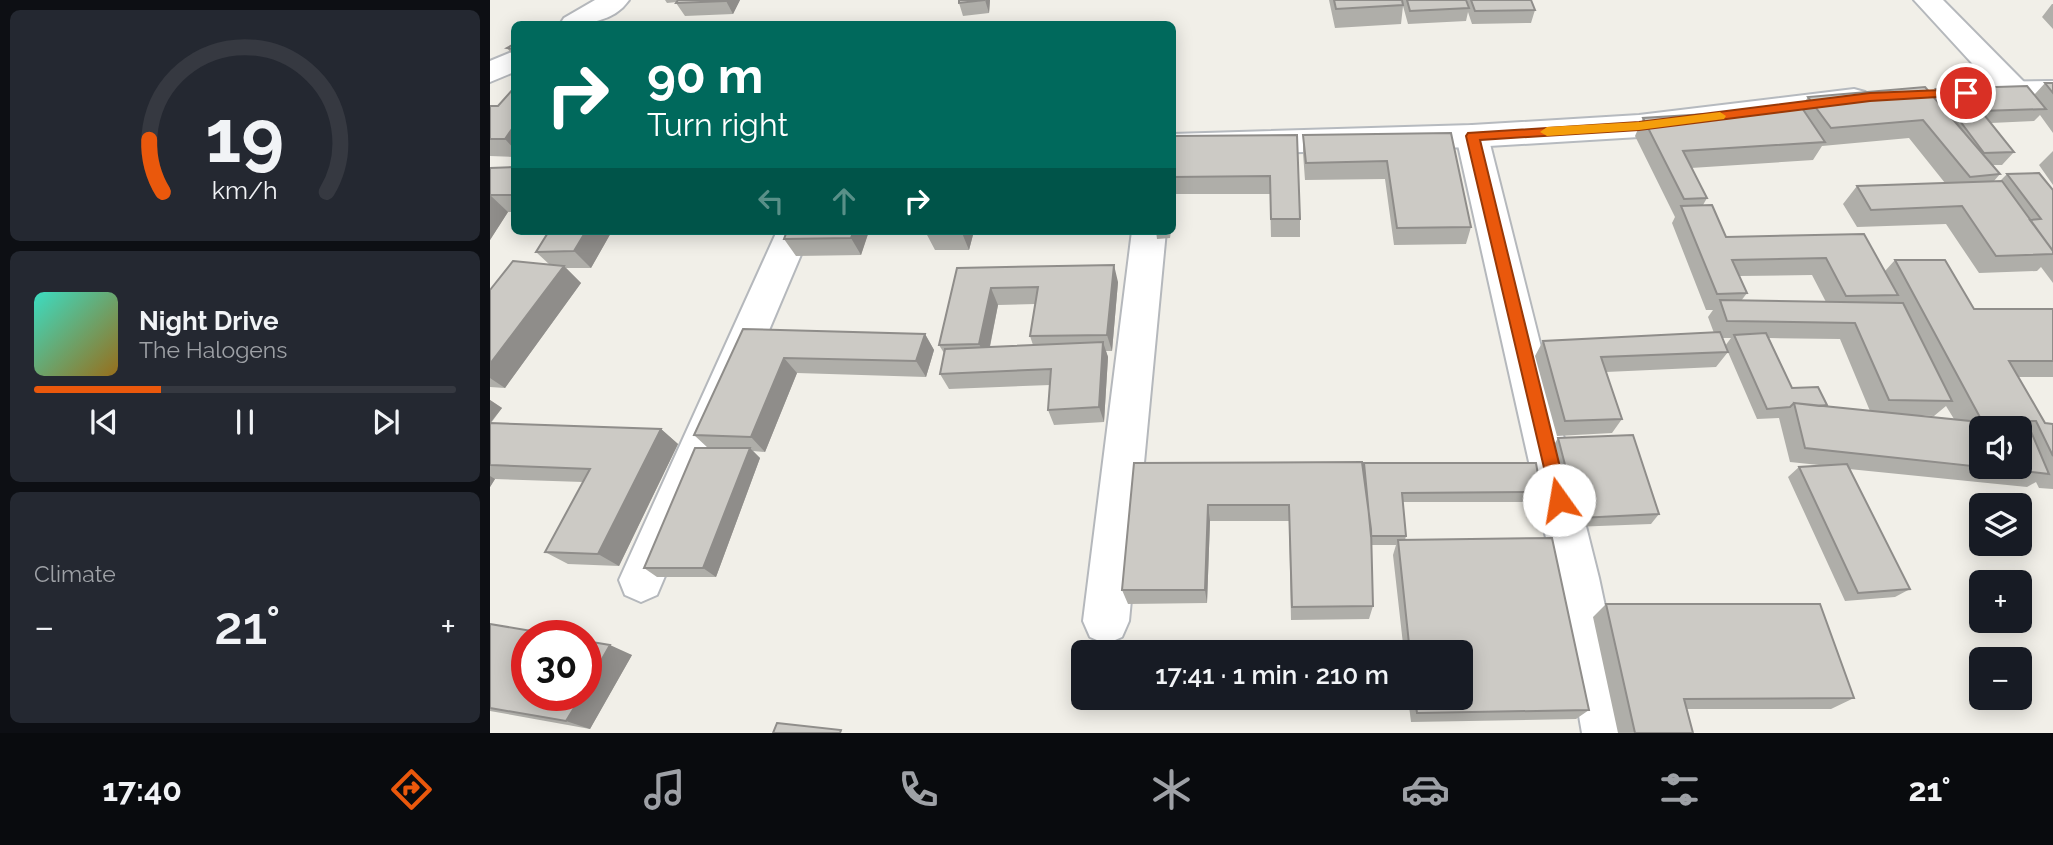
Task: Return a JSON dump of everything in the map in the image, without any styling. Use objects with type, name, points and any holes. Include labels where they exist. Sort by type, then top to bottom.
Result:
[{"type":"street","points":[[579,21],[615,0]]},
{"type":"street","points":[[1928,0],[2014,90]]},
{"type":"street","points":[[490,73],[511,62]]},
{"type":"street","points":[[1949,93],[2053,91]]},
{"type":"street","points":[[1176,145],[1472,136],[1639,126],[1883,96]]},
{"type":"street","points":[[1472,136],[1577,578],[1607,733]]},
{"type":"street","points":[[641,580],[792,235]]},
{"type":"street","points":[[1106,621],[1149,235]]},
{"type":"building","points":[[678,0],[727,0],[676,3]]},
{"type":"building","points":[[959,0],[985,0],[959,3]]},
{"type":"building","points":[[1334,0],[1402,0],[1403,5],[1336,9]]},
{"type":"building","points":[[1407,0],[1466,0],[1469,8],[1410,11]]},
{"type":"building","points":[[1471,0],[1531,0],[1535,10],[1475,11]]},
{"type":"building","points":[[2045,83],[2053,83],[2053,93]]},
{"type":"building","points":[[2027,86],[2046,109],[1981,111],[2014,152],[1984,153],[1936,89]]},
{"type":"building","points":[[1925,87],[2000,174],[1970,177],[1923,120],[1831,128],[1808,97]]},
{"type":"building","points":[[511,91],[511,130],[505,139],[490,139],[490,106],[498,106]]},
{"type":"building","points":[[1802,108],[1825,142],[1683,151],[1707,198],[1684,199],[1643,118]]},
{"type":"building","points":[[1451,133],[1471,227],[1397,228],[1387,161],[1306,163],[1303,135]]},
{"type":"building","points":[[1297,135],[1300,219],[1271,219],[1270,176],[1176,177],[1176,136]]},
{"type":"building","points":[[511,167],[511,195],[490,195],[490,168]]},
{"type":"building","points":[[2039,173],[2053,190],[2053,251],[2030,220],[2041,219],[2007,174]]},
{"type":"building","points":[[2002,181],[2053,254],[1996,256],[1962,206],[1871,210],[1857,186]]},
{"type":"building","points":[[1712,205],[1726,237],[1864,234],[1898,295],[1846,296],[1826,258],[1732,260],[1747,293],[1717,294],[1681,206]]},
{"type":"building","points":[[547,235],[584,235],[574,251],[536,252]]},
{"type":"building","points":[[786,235],[852,235],[851,238],[784,239]]},
{"type":"building","points":[[1895,260],[1945,260],[1974,309],[2053,309],[2053,361],[2009,361],[2045,423],[2053,424],[2053,456],[2036,421],[2032,421],[2032,416],[1979,416]]},
{"type":"building","points":[[513,261],[564,266],[490,364],[490,290]]},
{"type":"building","points":[[1114,265],[1107,335],[1030,336],[1038,287],[991,288],[979,344],[939,345],[957,268]]},
{"type":"building","points":[[1720,300],[1903,303],[1952,401],[1889,400],[1855,323],[1727,321]]},
{"type":"building","points":[[743,329],[925,334],[916,361],[784,358],[751,437],[694,435]]},
{"type":"building","points":[[1720,332],[1728,352],[1601,357],[1622,419],[1565,421],[1543,341]]},
{"type":"building","points":[[1766,333],[1792,388],[1818,387],[1827,405],[1794,403],[1790,407],[1767,409],[1734,335]]},
{"type":"building","points":[[1103,342],[1099,407],[1048,410],[1051,369],[940,374],[945,349]]},
{"type":"building","points":[[1794,403],[1969,421],[1969,466],[1805,448]]},
{"type":"building","points":[[490,423],[661,429],[598,554],[545,552],[590,469],[490,465]]},
{"type":"building","points":[[2032,434],[2049,474],[2032,472]]},
{"type":"building","points":[[1633,435],[1659,514],[1579,518],[1558,438]]},
{"type":"building","points":[[695,448],[750,448],[703,568],[644,568]]},
{"type":"building","points":[[1362,462],[1371,529],[1373,606],[1292,607],[1289,505],[1208,505],[1205,590],[1122,590],[1134,463]]},
{"type":"building","points":[[1364,463],[1536,463],[1541,492],[1402,493],[1406,536],[1371,536]]},
{"type":"building","points":[[1847,464],[1910,589],[1858,593],[1799,467]]},
{"type":"building","points":[[1552,538],[1589,710],[1417,713],[1417,710],[1473,710],[1473,640],[1409,640],[1398,540]]},
{"type":"building","points":[[1606,604],[1820,604],[1854,698],[1684,699],[1693,733],[1635,733]]},
{"type":"building","points":[[490,624],[511,628],[511,711],[572,711],[566,721],[490,708]]},
{"type":"building","points":[[602,644],[610,645],[602,659]]},
{"type":"building","points":[[777,723],[841,730],[840,733],[773,733]]},
{"type":"slow traffic","points":[[1547,132],[1639,126],[1720,116]]},
{"type":"route","points":[[1559,500],[1472,136],[1639,126],[1870,97],[1966,93]]}]
